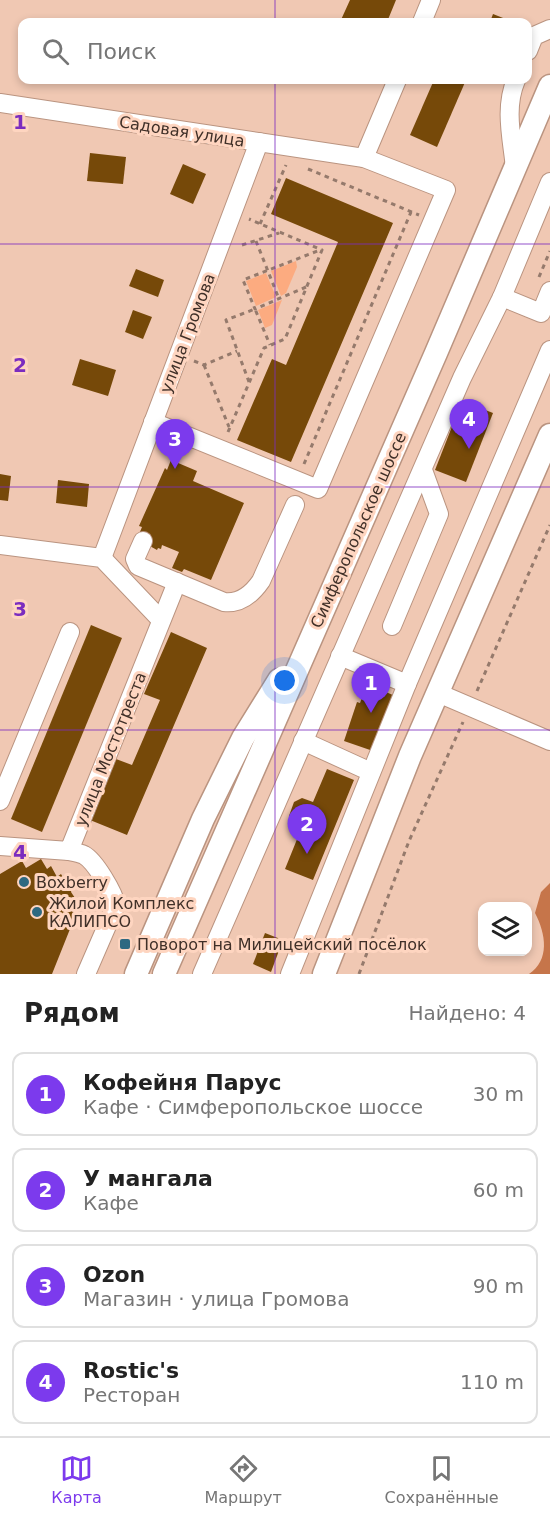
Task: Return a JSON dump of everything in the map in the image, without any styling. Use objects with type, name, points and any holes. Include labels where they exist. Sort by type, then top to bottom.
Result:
[{"type":"main road","name":"Симферопольское шоссе","points":[[164,974],[550,86]]},
{"type":"main road","points":[[324,974],[410,756],[550,435]]},
{"type":"main road","points":[[136,974],[203,819],[243,738],[321,613]]},
{"type":"street","points":[[424,18],[431,0]]},
{"type":"street","points":[[532,41],[534,36],[550,29]]},
{"type":"street","points":[[364,158],[396,84]]},
{"type":"street","points":[[514,84],[510,95],[509,111],[515,168]]},
{"type":"street","name":"Садовая улица","points":[[0,103],[364,158],[446,190],[433,220]]},
{"type":"street","name":"улица Громова","points":[[102,558],[233,212],[265,143]]},
{"type":"street","points":[[202,974],[462,378],[502,297],[550,182]]},
{"type":"street","points":[[153,422],[318,489],[433,220]]},
{"type":"street","points":[[502,297],[541,313],[550,291]]},
{"type":"street","points":[[290,974],[407,684],[550,350]]},
{"type":"street","points":[[392,626],[439,514],[423,470]]},
{"type":"street","points":[[143,541],[135,563],[138,566],[225,602],[233,603],[253,591],[261,581],[295,505]]},
{"type":"street","points":[[0,546],[102,558],[161,620]]},
{"type":"street","name":"улица Мостотреста","points":[[69,851],[177,582]]},
{"type":"street","points":[[0,801],[70,632]]},
{"type":"street","points":[[340,656],[407,684]]},
{"type":"street","points":[[438,693],[550,741]]},
{"type":"street","points":[[303,741],[371,772]]},
{"type":"street","points":[[0,846],[69,851],[85,856],[92,863],[115,898],[116,905],[86,974]]},
{"type":"path","points":[[260,224],[288,160],[271,153],[265,143]]},
{"type":"path","points":[[308,169],[433,220]]},
{"type":"path","points":[[233,212],[322,250]]},
{"type":"path","points":[[297,481],[411,212]]},
{"type":"path","points":[[242,245],[281,232]]},
{"type":"path","points":[[256,241],[279,299]]},
{"type":"path","points":[[270,345],[243,280],[322,250]]},
{"type":"path","points":[[226,437],[264,348],[285,339],[322,250]]},
{"type":"path","points":[[249,382],[226,320],[306,287]]},
{"type":"path","points":[[178,356],[204,365],[237,351]]},
{"type":"path","points":[[204,365],[230,428]]},
{"type":"path","points":[[359,974],[409,842],[550,525]]},
{"type":"shaded area","points":[[296,261],[297,267],[286,293],[281,296],[271,271]]},
{"type":"shaded area","points":[[266,273],[276,297],[256,306],[246,281]]},
{"type":"shaded area","points":[[282,300],[272,325],[265,328],[258,310]]},
{"type":"shaded area","points":[[550,883],[550,974],[529,974],[536,968],[543,954],[542,929],[535,913],[541,892]]},
{"type":"building","points":[[350,0],[396,0],[389,18],[342,18]]},
{"type":"building","points":[[493,14],[503,18],[492,18]]},
{"type":"building","points":[[432,84],[464,84],[437,147],[410,135]]},
{"type":"building","points":[[90,153],[126,157],[123,184],[87,181]]},
{"type":"building","points":[[183,164],[206,174],[193,204],[170,194]]},
{"type":"building","points":[[286,178],[393,223],[291,462],[237,440],[272,359],[286,365],[338,242],[271,214]]},
{"type":"building","points":[[136,269],[164,280],[158,297],[129,286]]},
{"type":"building","points":[[133,310],[152,317],[143,339],[125,332]]},
{"type":"building","points":[[80,359],[116,370],[108,396],[72,385]]},
{"type":"building","points":[[462,401],[493,413],[466,482],[435,470]]},
{"type":"building","points":[[171,460],[197,471],[193,481],[244,503],[211,580],[184,569],[182,572],[172,568],[179,552],[162,545],[161,549],[157,550],[137,539],[142,527],[139,526],[165,468],[167,470]]},
{"type":"building","points":[[0,474],[11,476],[8,501],[0,500]]},
{"type":"building","points":[[58,480],[89,484],[87,507],[56,503]]},
{"type":"building","points":[[91,625],[122,638],[42,832],[11,819]]},
{"type":"building","points":[[171,632],[207,648],[127,835],[90,820],[116,759],[132,765],[160,700],[144,694]]},
{"type":"building","points":[[368,682],[395,696],[373,751],[344,741],[357,702],[360,703]]},
{"type":"building","points":[[327,769],[354,780],[313,880],[285,869],[302,827],[291,823],[289,816],[294,802],[302,798],[313,802]]},
{"type":"building","name":"Жилой Комплекс КАЛИПСО","points":[[41,859],[47,869],[51,866],[57,877],[61,874],[72,887],[71,892],[77,901],[70,924],[72,924],[52,974],[0,974],[0,874],[22,861],[26,868]]},
{"type":"building","points":[[265,933],[283,940],[271,972],[253,964]]},
{"type":"place","name":"Rostic's","points":[[469,449]]},
{"type":"place","name":"Ozon","points":[[175,469]]},
{"type":"place","name":"Кофейня Парус","points":[[371,713]]},
{"type":"place","name":"У мангала","points":[[307,854]]},
{"type":"place","name":"Boxberry","points":[[24,882]]},
{"type":"place","name":"Жилой Комплекс КАЛИПСО","points":[[37,912]]},
{"type":"place","name":"Поворот на Милицейский посёлок","points":[[125,944]]}]
